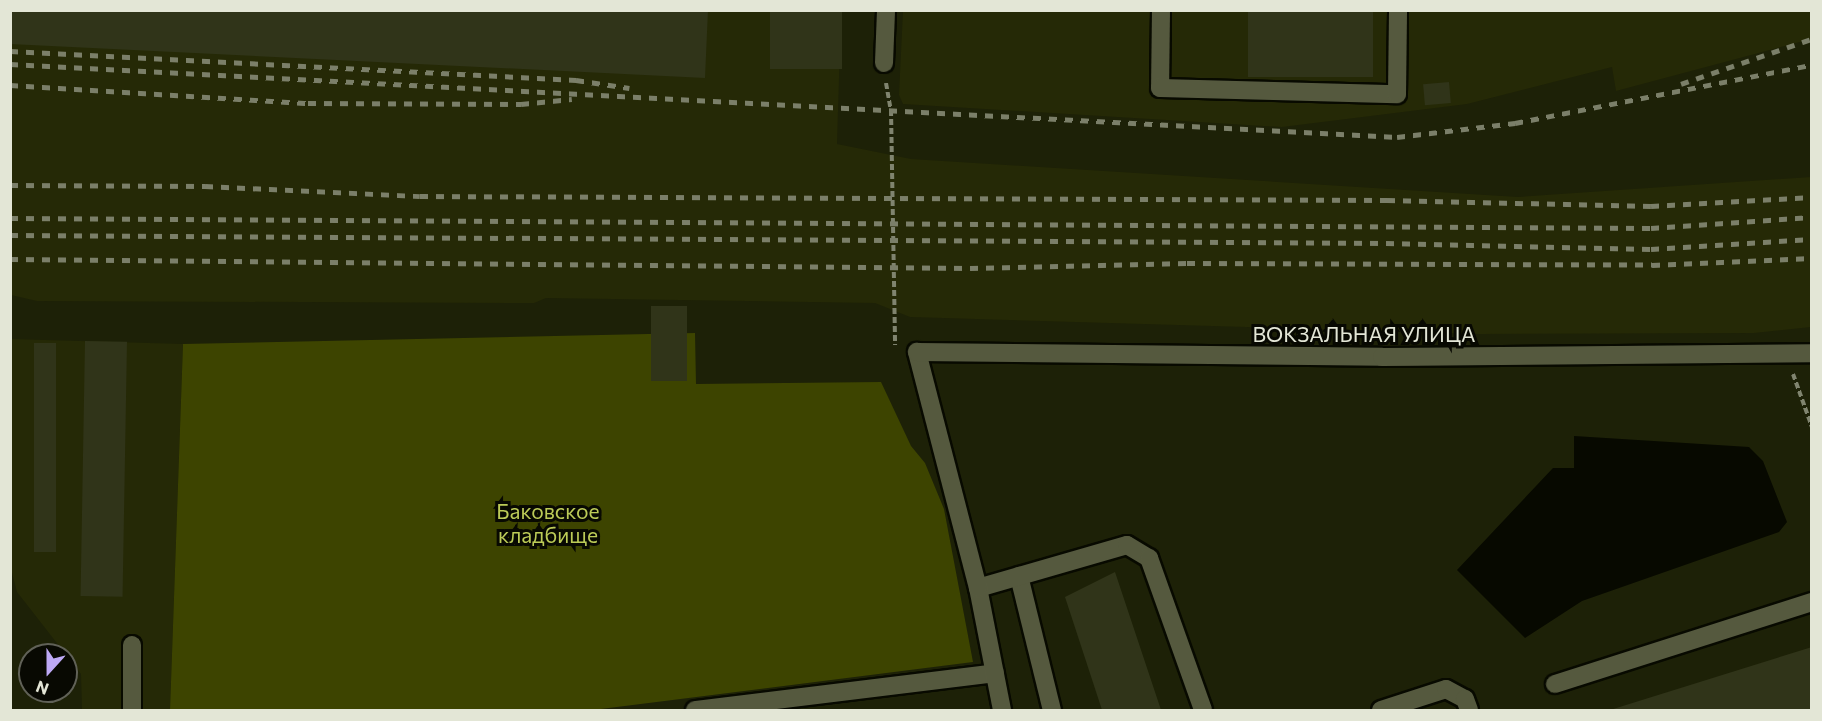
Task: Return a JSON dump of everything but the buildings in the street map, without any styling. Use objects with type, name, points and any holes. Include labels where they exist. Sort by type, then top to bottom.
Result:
[{"type":"street","points":[[884,63],[886,10]]},
{"type":"street","points":[[1161,10],[1160,88],[1397,94],[1398,10]]},
{"type":"street","points":[[917,352],[978,588],[1002,711]]},
{"type":"street","name":"ВОКЗАЛЬНАЯ УЛИЦА","points":[[917,352],[1382,357],[1812,353]]},
{"type":"street","points":[[978,588],[1127,545],[1149,558],[1203,711]]},
{"type":"street","points":[[1019,576],[1052,711]]},
{"type":"street","points":[[1555,684],[1812,602]]},
{"type":"street","points":[[132,645],[132,711]]},
{"type":"street","points":[[694,711],[995,673]]},
{"type":"street","points":[[1381,711],[1446,689],[1465,699],[1469,711]]},
{"type":"path","points":[[884,63],[891,110],[895,347],[917,352]]},
{"type":"path","points":[[1786,355],[1812,427]]},
{"type":"shaded area","points":[[11,11],[841,11],[837,144],[911,159],[1518,197],[1811,177],[1811,327],[1754,333],[1480,334],[910,317],[875,303],[546,298],[534,303],[37,301],[11,295]]},
{"type":"shaded area","points":[[903,11],[1811,11],[1811,39],[1616,91],[1612,67],[1467,104],[1282,127],[903,104],[899,95]]},
{"type":"shaded area","points":[[11,339],[183,344],[170,710],[82,710],[78,643],[57,643],[17,592],[11,569]]},
{"type":"shaded area","points":[[1574,436],[1749,447],[1763,461],[1787,522],[1779,532],[1582,601],[1525,638],[1457,570],[1553,468],[1574,468]]},
{"type":"green space","name":"Баковское кладбище","points":[[695,333],[696,384],[881,382],[911,446],[925,463],[944,509],[973,662],[593,710],[170,710],[183,344]]},
{"type":"railway","points":[[1681,84],[1812,39]]},
{"type":"railway","points":[[10,51],[576,80],[629,88]]},
{"type":"railway","points":[[10,64],[1397,137],[1515,123],[1812,65]]},
{"type":"railway","points":[[10,85],[308,103],[521,104],[572,99]]},
{"type":"railway","points":[[10,185],[205,186],[420,196],[1387,200],[1651,206],[1812,197]]},
{"type":"railway","points":[[10,218],[1651,228],[1812,217]]},
{"type":"railway","points":[[10,235],[1386,243],[1651,249],[1812,239]]},
{"type":"railway","points":[[10,259],[970,268],[1187,263],[1652,265],[1812,258]]}]
